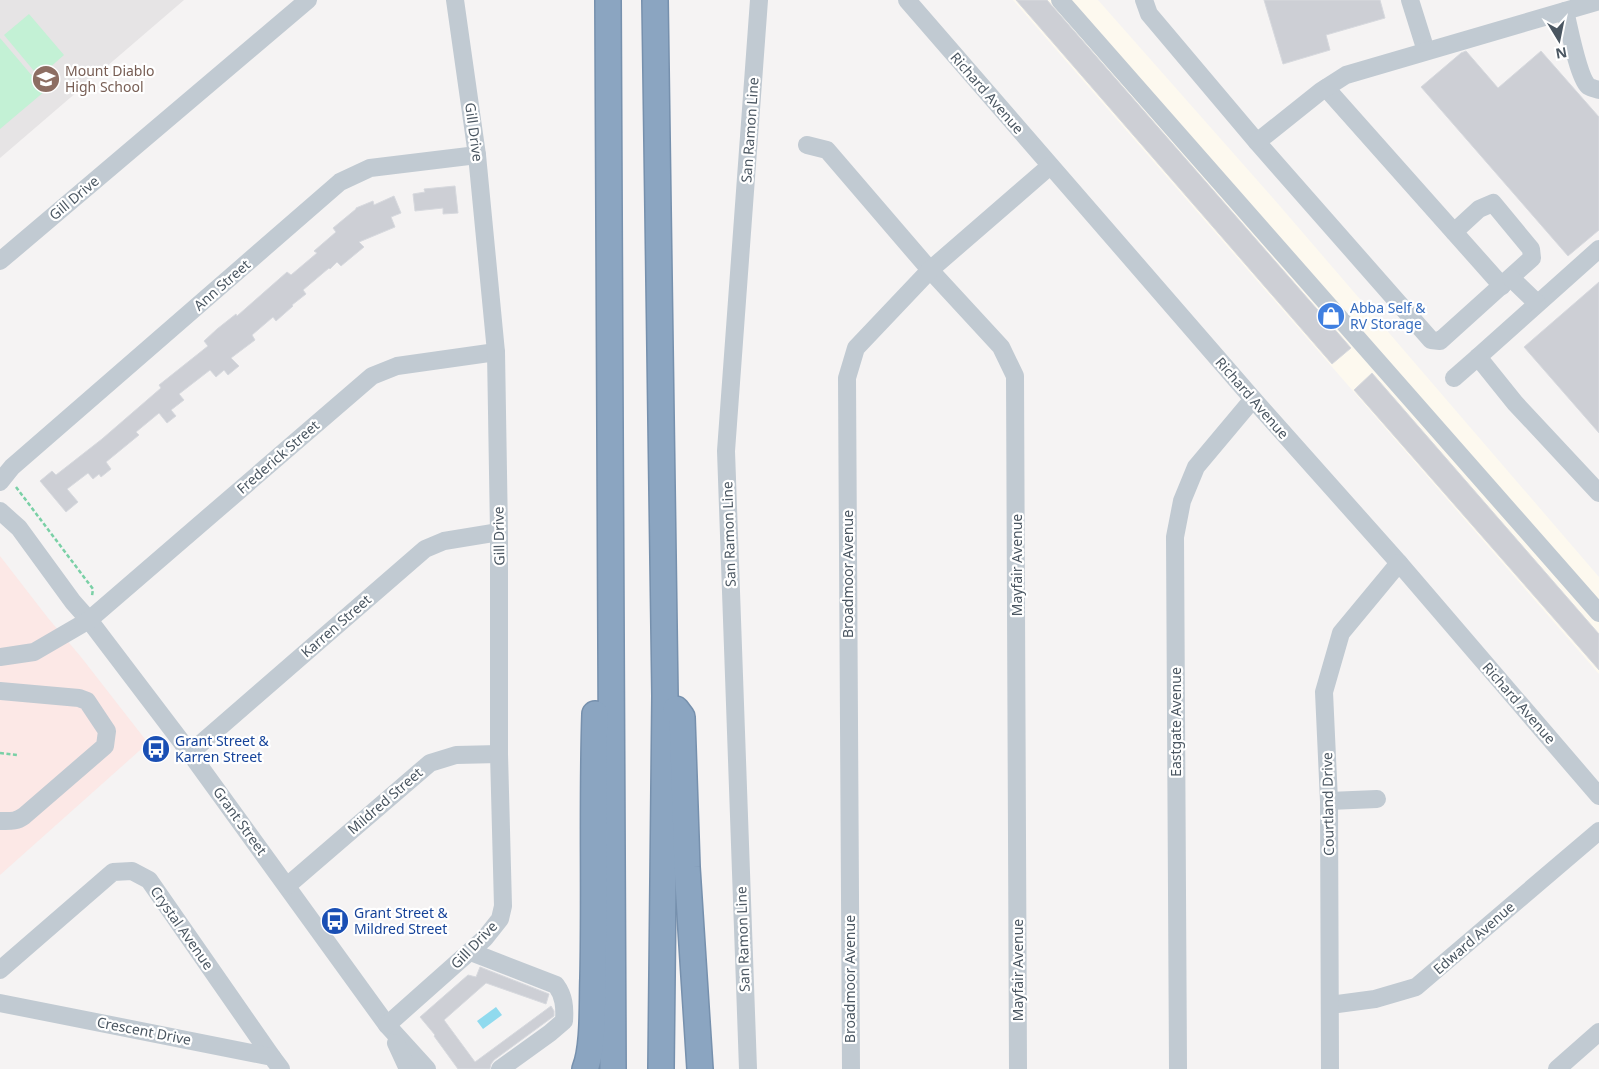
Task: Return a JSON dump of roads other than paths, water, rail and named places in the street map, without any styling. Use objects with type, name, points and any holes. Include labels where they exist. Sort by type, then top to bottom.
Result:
[{"type":"highway","points":[[608,0],[613,1069]]},
{"type":"highway","points":[[657,3],[665,696],[661,1069]]},
{"type":"highway","points":[[585,1069],[592,1034],[594,768],[601,577],[611,549]]},
{"type":"highway","points":[[665,696],[682,717],[687,866],[700,1069]]},
{"type":"street","name":"Gill Drive","points":[[0,261],[308,0]]},
{"type":"street","name":"Gill Drive","points":[[387,1025],[485,938],[500,919],[503,906],[496,352],[477,155],[455,0]]},
{"type":"street","name":"San Ramon Line","points":[[748,1069],[726,451],[759,0]]},
{"type":"street","name":"Richard Avenue","points":[[907,0],[1253,399],[1399,563],[1599,796]]},
{"type":"street","points":[[1060,0],[1599,613]]},
{"type":"street","points":[[1144,0],[1149,14],[1257,142],[1431,340],[1440,341],[1532,258],[1531,249],[1493,203],[1479,209],[1454,232]]},
{"type":"street","points":[[1410,0],[1426,52]]},
{"type":"street","points":[[1257,142],[1326,88],[1346,75],[1599,1]]},
{"type":"street","points":[[1565,11],[1582,73],[1588,86],[1599,90]]},
{"type":"street","points":[[1326,88],[1454,232],[1506,282],[1537,303]]},
{"type":"street","name":"Mayfair Avenue","points":[[807,145],[827,150],[930,270],[1001,347],[1016,376],[1018,1069]]},
{"type":"street","name":"Ann Street","points":[[0,482],[15,464],[340,182],[370,168],[477,155]]},
{"type":"street","name":"Broadmoor Avenue","points":[[851,1069],[847,378],[856,348],[930,270],[1050,166]]},
{"type":"street","points":[[1454,378],[1599,248]]},
{"type":"street","name":"Frederick Street","points":[[0,657],[34,652],[89,620],[372,376],[397,366],[496,352]]},
{"type":"street","points":[[1478,358],[1515,403],[1599,493]]},
{"type":"street","name":"Eastgate Avenue","points":[[1178,1069],[1175,537],[1182,501],[1196,467],[1253,399]]},
{"type":"street","name":"Grant Street","points":[[0,510],[19,528],[73,602],[89,620],[190,753],[387,1025],[427,1069]]},
{"type":"street","name":"Karren Street","points":[[190,753],[425,549],[444,541],[499,532]]},
{"type":"street","name":"Courtland Drive","points":[[1330,1069],[1329,801],[1324,692],[1341,633],[1399,563]]},
{"type":"street","points":[[0,691],[79,698],[87,701],[107,731],[105,746],[24,816],[12,822],[0,821]]},
{"type":"street","name":"Mildred Street","points":[[287,886],[430,763],[456,755],[500,754]]},
{"type":"street","points":[[1329,801],[1377,799]]},
{"type":"street","name":"Edward Avenue","points":[[1330,1005],[1375,999],[1416,987],[1599,831]]},
{"type":"street","name":"Crystal Avenue","points":[[0,970],[113,872],[132,871],[149,880],[277,1063]]},
{"type":"street","points":[[471,952],[556,985],[562,993],[565,1009],[564,1021],[500,1069]]},
{"type":"street","name":"Crescent Drive","points":[[0,1003],[277,1063]]},
{"type":"street","name":"Grant Street","points":[[387,1025],[408,1069]]},
{"type":"street","points":[[1557,1069],[1599,1032]]},
{"type":"water","points":[[496,1007],[502,1015],[483,1029],[477,1021]]},
{"type":"place","name":"Mount Diablo High School","points":[[46,79]]},
{"type":"place","name":"Abba Self & RV Storage","points":[[1331,316]]},
{"type":"place","name":"Grant Street & Karren Street","points":[[156,749]]},
{"type":"place","name":"Grant Street & Mildred Street","points":[[335,921]]}]
